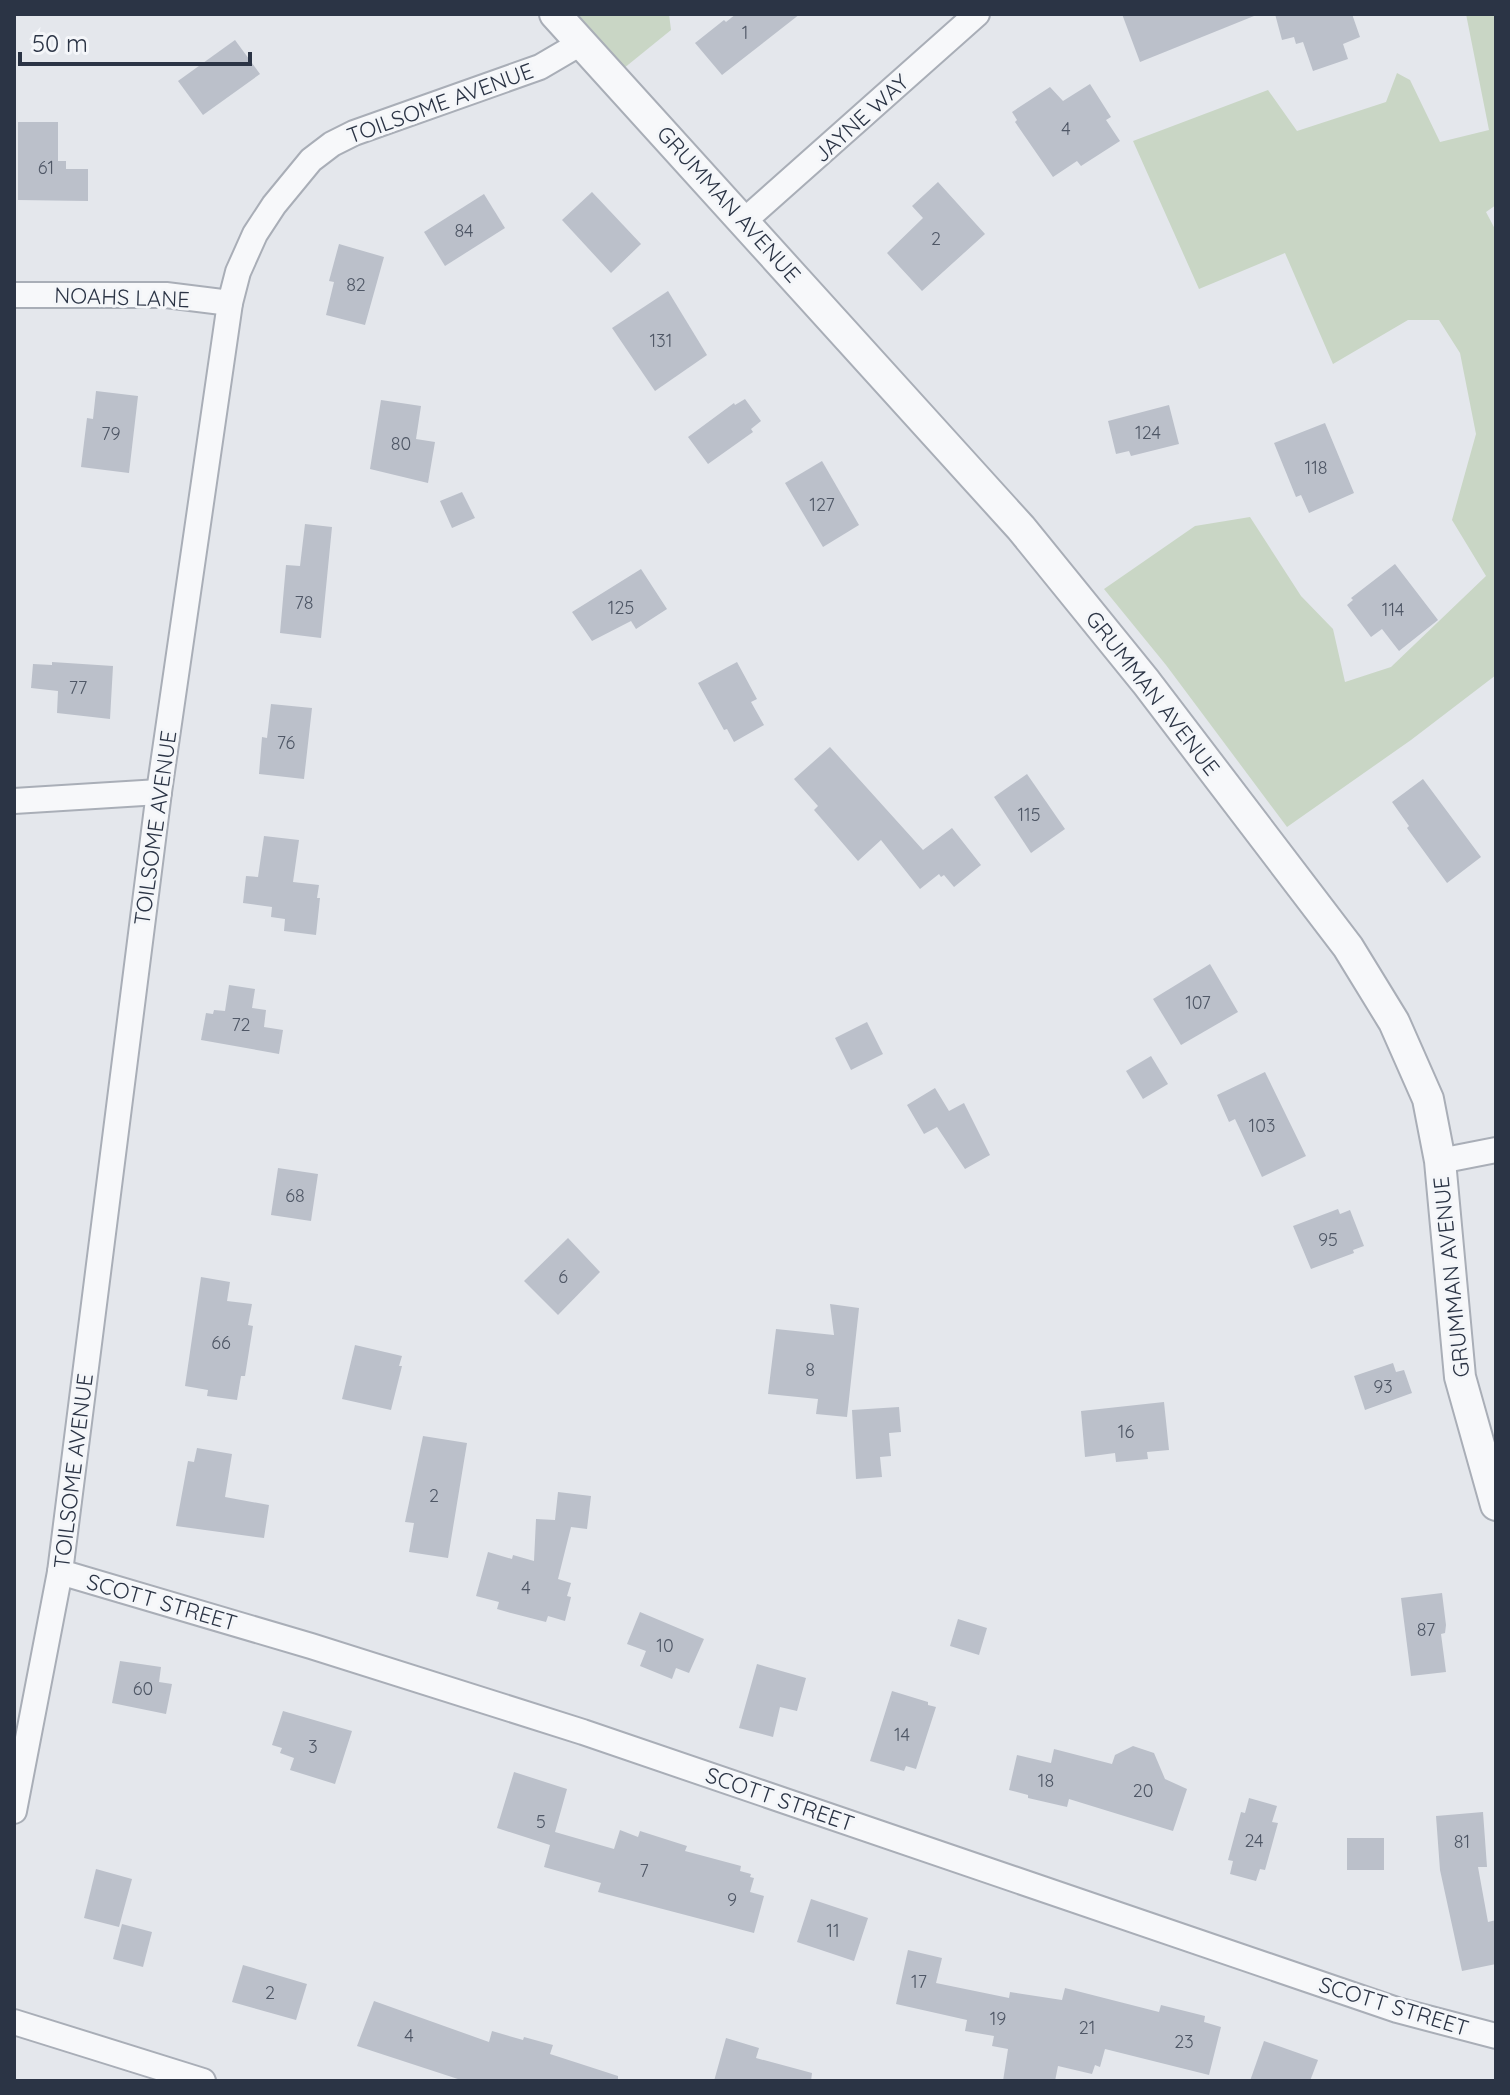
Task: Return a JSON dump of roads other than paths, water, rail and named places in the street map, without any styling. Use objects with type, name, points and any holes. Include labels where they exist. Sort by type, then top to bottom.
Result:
[{"type":"street","name":"GRUMMAN AVENUE","points":[[555,14],[890,381],[1069,586],[1348,947],[1394,1022],[1428,1099],[1440,1161],[1460,1377],[1469,1418],[1496,1505]]},
{"type":"street","name":"JAYNE WAY","points":[[744,221],[977,14]]},
{"type":"street","name":"TOILSOME AVENUE","points":[[14,1811],[60,1572],[159,792],[230,303],[238,272],[274,205],[311,160],[332,144],[354,133],[540,67],[581,43]]},
{"type":"street","name":"NOAHS LANE","points":[[14,295],[166,295],[230,303]]},
{"type":"street","points":[[14,801],[159,792]]},
{"type":"street","points":[[1440,1161],[1496,1150]]},
{"type":"street","name":"SCOTT STREET","points":[[60,1572],[311,1646],[583,1732],[1397,2010],[1496,2036]]},
{"type":"street","points":[[14,2022],[203,2081]]}]
